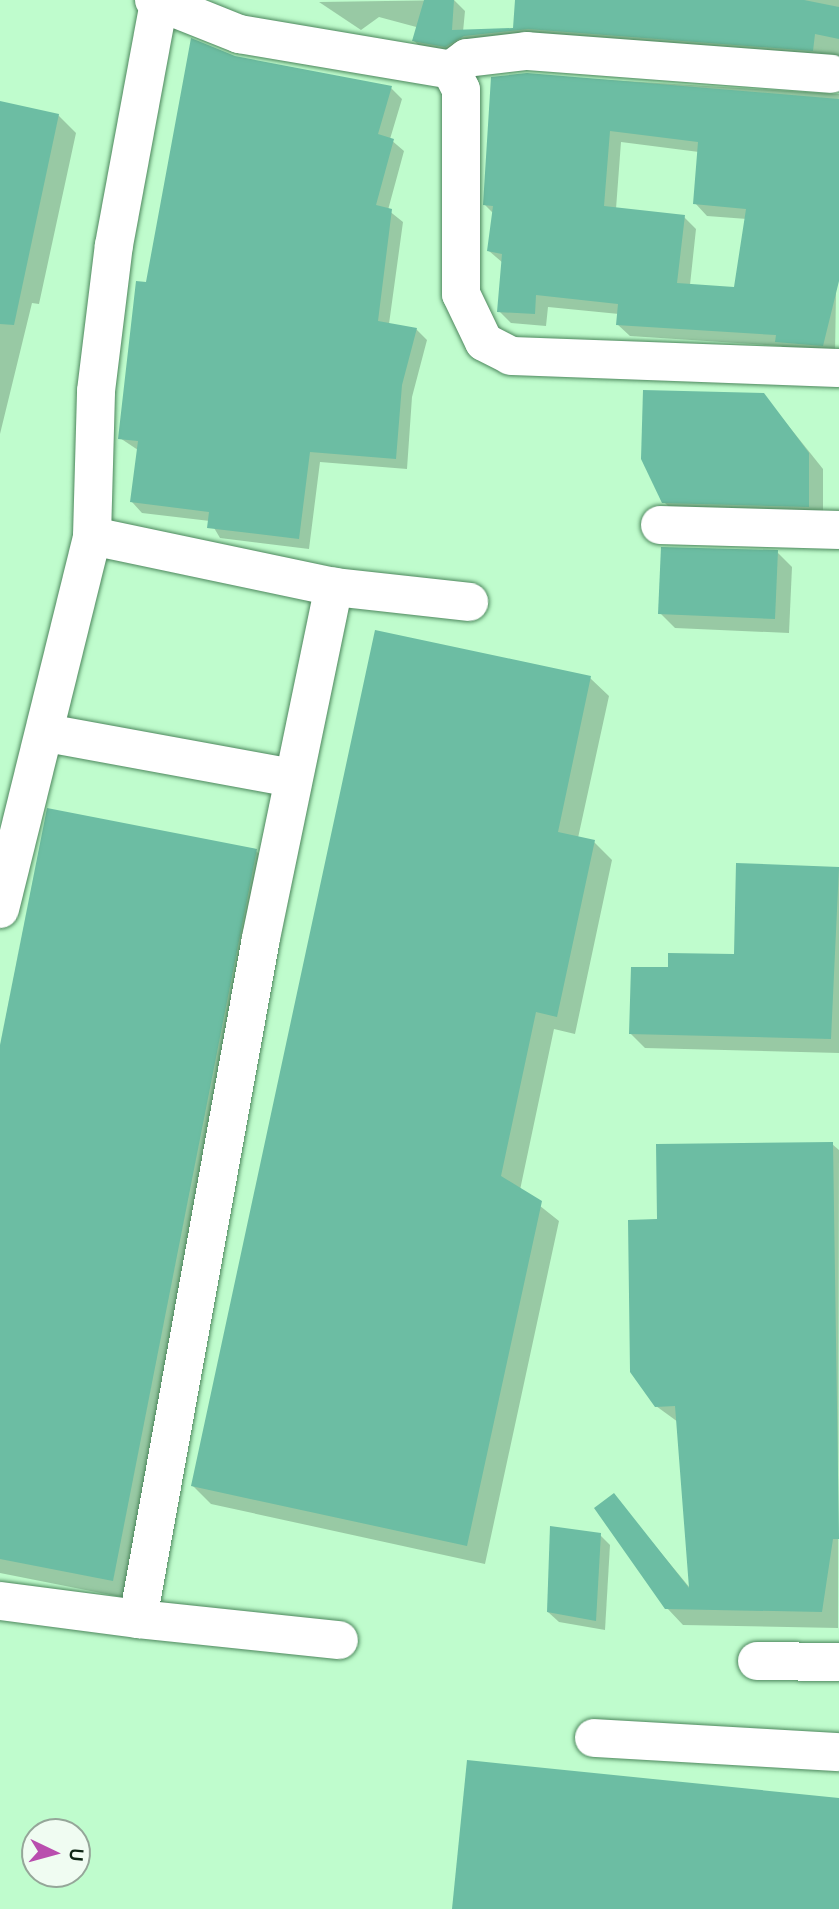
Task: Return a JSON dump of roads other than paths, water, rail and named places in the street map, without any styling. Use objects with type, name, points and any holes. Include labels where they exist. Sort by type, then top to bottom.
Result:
[{"type":"street","points":[[0,909],[47,733],[92,536],[96,391],[112,258],[157,1],[239,34],[452,69],[467,58],[527,51],[831,74]]},
{"type":"street","points":[[452,69],[461,90],[461,294],[484,342],[511,356],[839,368]]},
{"type":"street","points":[[660,525],[839,530]]},
{"type":"street","points":[[92,536],[334,587],[469,602]]},
{"type":"street","points":[[138,1619],[293,778],[334,587]]},
{"type":"street","points":[[47,733],[293,778]]},
{"type":"street","points":[[0,1601],[138,1619],[339,1640]]},
{"type":"street","points":[[757,1661],[839,1662]]},
{"type":"street","points":[[594,1738],[839,1752]]}]
